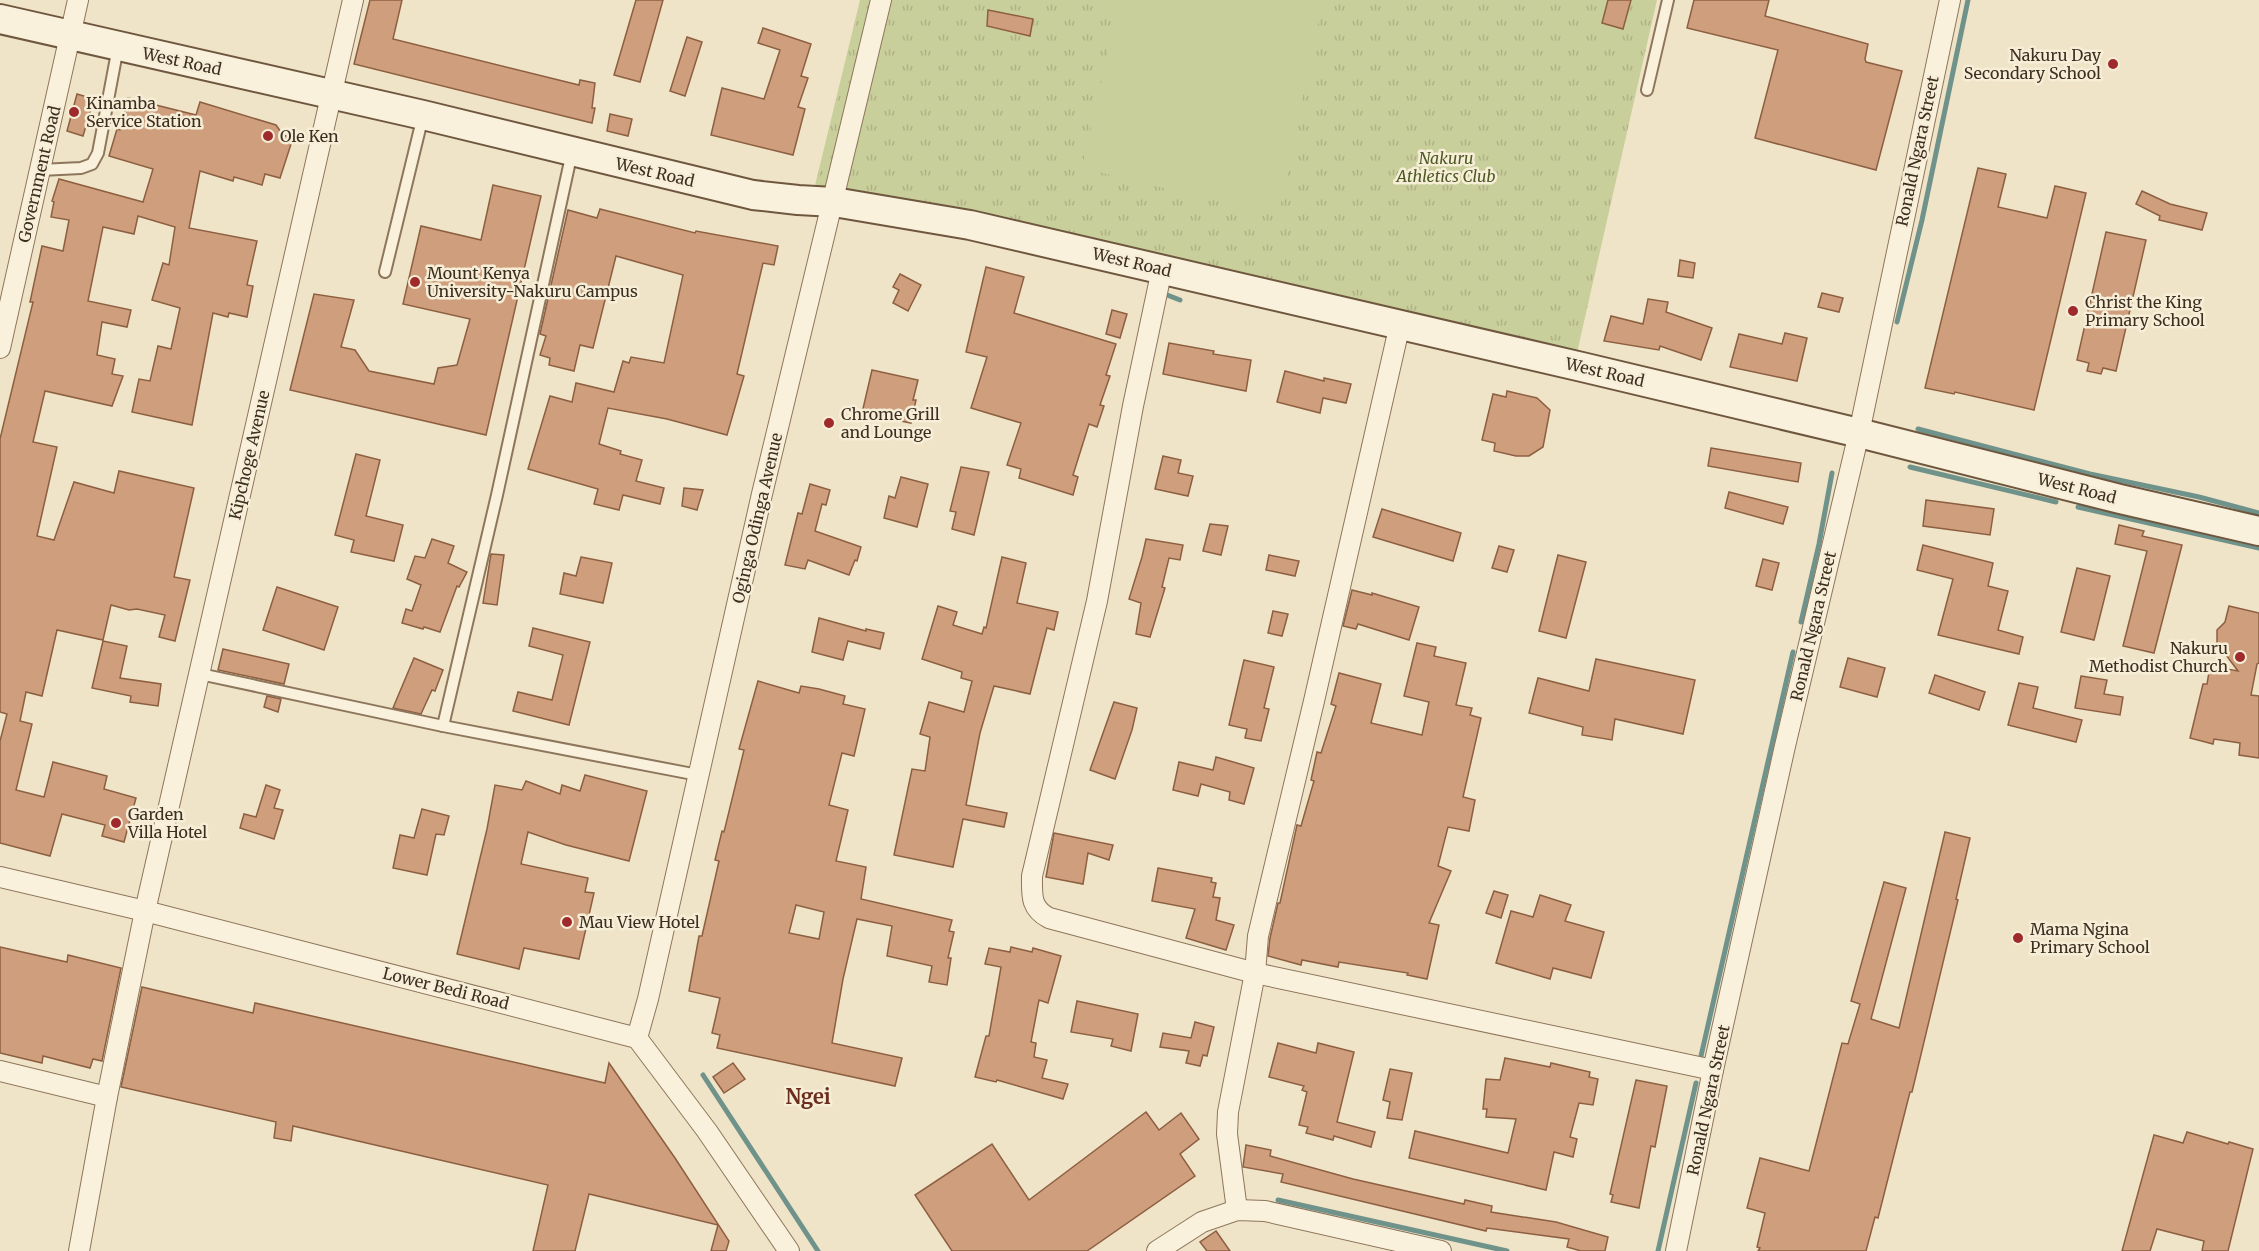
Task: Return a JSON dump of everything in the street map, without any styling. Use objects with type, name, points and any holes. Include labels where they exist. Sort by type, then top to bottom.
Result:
[{"type":"street","name":"Government Road","points":[[0,348],[78,0]]},
{"type":"street","name":"Kipchoge Avenue","points":[[79,1251],[107,1097],[145,911],[353,0]]},
{"type":"street","name":"Oginga Odinga Avenue","points":[[637,1038],[648,999],[762,494],[881,0]]},
{"type":"street","name":"Ronald Ngara Street","points":[[1676,1251],[1713,1070],[1859,433],[1950,0]]},
{"type":"street","name":"West Road","points":[[0,19],[423,115],[753,195],[834,202],[970,225],[1400,324],[2259,531]]},
{"type":"street","points":[[1162,269],[1133,406],[1097,601],[1032,876],[1032,897],[1040,914],[1255,974],[1713,1070]]},
{"type":"street","points":[[1237,1210],[1227,1134],[1228,1112],[1255,974],[1258,936],[1320,678],[1400,324]]},
{"type":"street","name":"Lower Bedi Road","points":[[0,877],[145,911],[637,1038]]},
{"type":"street","points":[[637,1038],[707,1131],[789,1251]]},
{"type":"street","points":[[0,1071],[107,1097]]},
{"type":"street","points":[[1157,1251],[1202,1222],[1237,1210],[1265,1211],[1441,1251]]},
{"type":"lane","points":[[1647,90],[1668,0]]},
{"type":"lane","points":[[40,170],[81,168],[92,164],[98,153],[118,47]]},
{"type":"lane","points":[[385,272],[423,115]]},
{"type":"lane","points":[[443,726],[497,495],[572,152]]},
{"type":"lane","points":[[200,674],[443,726],[698,775]]},
{"type":"green space","name":"Nakuru Athletics Club","points":[[860,0],[1657,0],[1574,366],[811,202]]},
{"type":"green space","points":[[1120,0],[1323,0],[1278,216],[1082,168]]},
{"type":"building","points":[[370,0],[402,0],[393,39],[579,85],[580,80],[595,83],[592,108],[595,108],[592,123],[354,64]]},
{"type":"building","points":[[636,0],[663,0],[640,82],[614,75]]},
{"type":"building","points":[[1608,0],[1631,0],[1623,29],[1602,23]]},
{"type":"building","points":[[1694,0],[1769,0],[1765,16],[1868,44],[1866,62],[1902,71],[1876,170],[1755,138],[1778,50],[1687,28]]},
{"type":"building","points":[[988,10],[1033,19],[1030,36],[987,26]]},
{"type":"building","points":[[763,28],[811,44],[801,76],[808,78],[798,107],[805,109],[793,155],[711,135],[722,88],[764,99],[780,50],[758,43]]},
{"type":"building","points":[[687,37],[702,42],[685,96],[670,91]]},
{"type":"building","points":[[77,94],[94,99],[83,136],[67,131]]},
{"type":"building","points":[[128,98],[196,115],[200,102],[276,125],[283,135],[293,138],[280,178],[265,174],[262,185],[234,177],[233,181],[200,171],[189,228],[257,241],[247,285],[253,286],[247,317],[229,313],[228,317],[213,313],[192,425],[132,412],[139,379],[150,381],[158,346],[171,349],[180,308],[152,300],[163,263],[169,265],[175,227],[138,216],[134,234],[103,227],[88,301],[131,310],[127,327],[102,322],[97,355],[115,359],[112,374],[123,376],[112,406],[45,391],[33,442],[57,447],[37,536],[54,540],[74,482],[114,493],[119,471],[194,488],[174,577],[190,580],[175,641],[159,637],[165,615],[111,605],[103,640],[57,630],[42,696],[26,692],[20,721],[32,724],[16,790],[44,797],[53,762],[107,776],[104,789],[136,798],[124,842],[102,836],[105,825],[62,814],[50,856],[0,843],[0,741],[7,714],[0,712],[0,439],[33,302],[30,302],[42,246],[63,251],[69,220],[51,217],[54,202],[52,201],[59,179],[143,202],[153,169],[109,156],[117,129],[120,130]]},
{"type":"building","points":[[610,114],[632,119],[628,136],[607,131]]},
{"type":"building","points":[[1978,168],[2006,174],[1998,207],[2047,218],[2055,186],[2086,193],[2034,410],[1955,392],[1954,394],[1925,388]]},
{"type":"building","points":[[493,185],[541,196],[486,435],[290,390],[314,294],[354,300],[341,347],[355,350],[369,371],[434,384],[438,368],[457,365],[470,319],[403,304],[421,226],[481,240]]},
{"type":"building","points":[[2142,191],[2170,204],[2207,213],[2202,230],[2159,220],[2160,216],[2136,204]]},
{"type":"building","points":[[600,209],[695,233],[696,231],[778,246],[774,265],[763,263],[737,374],[744,376],[727,435],[667,419],[608,408],[599,444],[621,451],[620,454],[642,460],[636,481],[664,488],[660,504],[623,495],[619,510],[594,504],[598,489],[528,469],[550,396],[572,402],[576,383],[614,392],[623,361],[629,363],[631,357],[664,363],[683,275],[616,256],[593,348],[580,345],[574,371],[549,365],[550,358],[540,355],[546,336],[540,334],[568,210],[597,218]]},
{"type":"building","points":[[2106,232],[2146,240],[2116,371],[2103,368],[2101,374],[2087,371],[2089,363],[2077,360]]},
{"type":"building","points":[[1680,260],[1695,263],[1693,278],[1678,276]]},
{"type":"building","points":[[986,267],[1024,277],[1014,313],[1116,344],[1106,375],[1110,376],[1100,405],[1104,406],[1097,427],[1089,424],[1073,475],[1078,477],[1073,495],[1019,478],[1021,469],[1007,465],[1021,423],[971,408],[987,357],[966,352]]},
{"type":"building","points":[[900,274],[921,285],[908,311],[893,303],[899,290],[893,287]]},
{"type":"building","points":[[1822,293],[1843,298],[1839,312],[1818,307]]},
{"type":"building","points":[[1648,299],[1668,302],[1666,312],[1712,328],[1701,360],[1660,346],[1659,350],[1604,341],[1611,316],[1643,324]]},
{"type":"building","points":[[1112,310],[1127,314],[1120,338],[1106,334]]},
{"type":"building","points":[[1785,333],[1807,338],[1797,381],[1730,367],[1739,334],[1782,344]]},
{"type":"building","points":[[1169,343],[1214,351],[1213,354],[1251,360],[1246,391],[1163,374]]},
{"type":"building","points":[[872,370],[918,380],[911,423],[862,413]]},
{"type":"building","points":[[1285,371],[1324,381],[1324,378],[1351,384],[1346,403],[1323,398],[1320,413],[1277,402]]},
{"type":"building","points":[[1507,391],[1537,398],[1550,410],[1543,447],[1529,456],[1516,456],[1494,451],[1495,443],[1482,440],[1493,394],[1506,397]]},
{"type":"building","points":[[1711,448],[1801,463],[1798,482],[1708,466]]},
{"type":"building","points":[[356,454],[380,460],[366,516],[403,525],[394,561],[351,552],[354,540],[335,535]]},
{"type":"building","points":[[1163,456],[1181,460],[1178,473],[1193,476],[1188,496],[1155,489]]},
{"type":"building","points":[[961,467],[989,472],[974,535],[952,529],[956,512],[950,511]]},
{"type":"building","points":[[901,477],[928,484],[917,527],[884,518],[889,496],[895,498]]},
{"type":"building","points":[[810,484],[830,490],[826,505],[822,504],[815,531],[861,547],[857,561],[855,560],[849,575],[808,560],[805,569],[785,565],[798,513],[802,514]]},
{"type":"building","points":[[684,488],[703,490],[697,510],[682,506]]},
{"type":"building","points":[[1729,492],[1788,507],[1783,524],[1725,508]]},
{"type":"building","points":[[1926,500],[1994,509],[1990,535],[1923,526]]},
{"type":"building","points":[[1382,509],[1461,533],[1453,561],[1373,537]]},
{"type":"building","points":[[1210,524],[1228,526],[1221,555],[1203,551]]},
{"type":"building","points":[[2119,525],[2144,531],[2142,536],[2182,545],[2154,653],[2123,646],[2147,551],[2115,544]]},
{"type":"building","points":[[432,539],[454,546],[448,563],[467,572],[459,587],[457,586],[440,632],[402,623],[406,609],[412,611],[421,585],[407,579],[415,556],[425,558]]},
{"type":"building","points":[[1146,539],[1183,545],[1180,560],[1169,558],[1162,587],[1165,588],[1150,637],[1136,634],[1141,603],[1129,599]]},
{"type":"building","points":[[1923,545],[1993,563],[1988,586],[2008,591],[1998,630],[2023,637],[2019,654],[1938,635],[1953,579],[1917,570]]},
{"type":"building","points":[[1499,546],[1514,550],[1507,572],[1492,568]]},
{"type":"building","points":[[491,554],[504,555],[497,605],[483,603]]},
{"type":"building","points":[[1269,555],[1299,561],[1295,576],[1266,570]]},
{"type":"building","points":[[1558,555],[1586,562],[1566,638],[1539,631]]},
{"type":"building","points":[[581,557],[612,563],[603,603],[560,594],[564,573],[576,576]]},
{"type":"building","points":[[1002,557],[1026,563],[1017,603],[1058,612],[1054,630],[1047,628],[1030,694],[994,686],[980,733],[966,805],[1007,813],[1004,827],[963,819],[953,867],[894,855],[912,769],[925,771],[930,737],[920,734],[929,702],[964,712],[972,681],[961,678],[962,672],[922,659],[938,606],[957,612],[953,625],[982,634],[984,627],[986,628]]},
{"type":"building","points":[[1763,559],[1779,563],[1772,590],[1756,586]]},
{"type":"building","points":[[2077,568],[2110,576],[2094,640],[2061,632]]},
{"type":"building","points":[[277,587],[338,607],[324,650],[263,630]]},
{"type":"building","points":[[1352,590],[1372,595],[1372,593],[1419,607],[1409,640],[1358,624],[1356,629],[1343,626]]},
{"type":"building","points":[[2229,606],[2259,613],[2259,663],[2251,695],[2259,696],[2259,758],[2239,755],[2240,743],[2214,739],[2213,744],[2190,738],[2203,684],[2207,684],[2210,666],[2238,671],[2217,643],[2217,630],[2225,622]]},
{"type":"building","points":[[1273,611],[1288,614],[1282,636],[1268,633]]},
{"type":"building","points":[[819,618],[866,631],[866,629],[884,633],[880,649],[848,641],[843,660],[812,652]]},
{"type":"building","points":[[533,628],[590,642],[569,725],[513,711],[518,692],[552,700],[563,655],[529,646]]},
{"type":"building","points":[[103,641],[127,646],[120,678],[161,684],[158,706],[130,702],[131,696],[92,688]]},
{"type":"building","points":[[1417,643],[1436,647],[1434,656],[1466,663],[1456,705],[1472,708],[1470,715],[1481,718],[1463,797],[1475,800],[1469,831],[1448,827],[1438,866],[1451,871],[1429,923],[1439,925],[1427,979],[1407,975],[1408,973],[1339,962],[1338,967],[1302,960],[1301,965],[1268,956],[1270,938],[1297,825],[1301,826],[1314,781],[1311,780],[1317,752],[1321,753],[1336,706],[1331,704],[1339,673],[1381,684],[1371,723],[1422,735],[1429,702],[1404,696]]},
{"type":"building","points":[[223,649],[289,664],[284,684],[218,670]]},
{"type":"building","points":[[414,658],[443,670],[435,691],[432,690],[421,714],[393,708]]},
{"type":"building","points":[[1848,658],[1885,668],[1877,697],[1840,687]]},
{"type":"building","points":[[1596,659],[1695,680],[1683,734],[1615,719],[1612,740],[1582,735],[1583,727],[1529,713],[1538,678],[1589,691]]},
{"type":"building","points":[[1244,660],[1274,667],[1264,708],[1269,709],[1261,741],[1245,738],[1247,729],[1229,725]]},
{"type":"building","points":[[1935,675],[1985,692],[1979,710],[1929,693]]},
{"type":"building","points":[[2081,676],[2107,680],[2104,694],[2123,697],[2120,715],[2075,708]]},
{"type":"building","points":[[758,681],[799,693],[801,686],[819,689],[845,696],[843,704],[865,709],[854,756],[842,753],[829,805],[848,810],[836,861],[866,867],[861,899],[952,920],[949,931],[954,932],[948,958],[951,958],[947,985],[929,982],[932,966],[887,956],[892,926],[857,919],[843,979],[832,1043],[902,1058],[895,1086],[717,1048],[720,1035],[712,1033],[720,998],[689,991],[699,936],[702,936],[719,861],[715,860],[744,750],[739,749]],"holes":[[[796,905],[824,912],[819,939],[789,933]]]},
{"type":"building","points":[[2019,683],[2038,687],[2033,708],[2082,720],[2076,742],[2008,725]]},
{"type":"building","points":[[267,696],[281,699],[278,712],[264,707]]},
{"type":"building","points":[[1114,702],[1137,708],[1115,779],[1090,770]]},
{"type":"building","points":[[1216,757],[1254,768],[1244,804],[1229,800],[1230,792],[1201,784],[1198,796],[1173,790],[1179,762],[1213,770]]},
{"type":"building","points":[[585,775],[647,791],[629,861],[566,845],[528,832],[521,864],[588,878],[585,892],[594,893],[579,959],[524,948],[519,969],[457,954],[487,829],[495,785],[522,790],[526,781],[560,794],[562,785],[580,791]]},
{"type":"building","points":[[266,785],[280,790],[274,808],[283,810],[274,839],[240,828],[244,814],[256,817]]},
{"type":"building","points":[[422,809],[449,816],[444,835],[436,834],[427,875],[393,868],[400,835],[414,838]]},
{"type":"building","points":[[1945,832],[1970,838],[1956,899],[1958,900],[1912,1092],[1910,1092],[1878,1218],[1875,1217],[1866,1251],[1758,1251],[1765,1213],[1747,1208],[1760,1158],[1809,1171],[1842,1043],[1848,1044],[1860,1004],[1851,1001],[1884,882],[1906,888],[1871,1019],[1899,1028]]},
{"type":"building","points":[[1054,833],[1113,845],[1109,860],[1088,853],[1083,884],[1046,877]]},
{"type":"building","points":[[1158,868],[1212,878],[1211,882],[1216,883],[1213,897],[1220,898],[1216,920],[1234,925],[1226,950],[1186,938],[1195,909],[1152,901]]},
{"type":"building","points":[[1494,891],[1508,895],[1501,918],[1486,913]]},
{"type":"building","points":[[1540,895],[1571,905],[1565,921],[1604,932],[1591,978],[1553,968],[1550,979],[1496,963],[1511,911],[1533,917]]},
{"type":"building","points":[[0,947],[67,962],[68,955],[121,968],[102,1061],[93,1059],[90,1068],[43,1056],[42,1063],[0,1053]]},
{"type":"building","points":[[1011,947],[1032,952],[1033,948],[1061,956],[1048,1003],[1039,1000],[1031,1042],[1036,1043],[1034,1057],[1047,1060],[1042,1078],[1068,1084],[1063,1099],[997,1080],[996,1082],[975,1077],[986,1036],[989,1036],[1001,967],[985,964],[989,948],[1010,952]]},
{"type":"building","points":[[142,987],[253,1013],[255,1003],[605,1083],[609,1063],[729,1241],[726,1251],[711,1251],[718,1225],[589,1194],[575,1251],[533,1251],[548,1185],[293,1126],[291,1141],[274,1138],[276,1122],[121,1087]]},
{"type":"building","points":[[1077,1001],[1138,1014],[1131,1051],[1111,1046],[1113,1039],[1071,1032]]},
{"type":"building","points":[[1195,1022],[1214,1027],[1207,1056],[1203,1055],[1200,1066],[1186,1063],[1189,1051],[1160,1047],[1163,1033],[1191,1038]]},
{"type":"building","points":[[1278,1043],[1316,1053],[1318,1043],[1354,1052],[1337,1122],[1375,1132],[1371,1147],[1334,1136],[1333,1140],[1306,1133],[1308,1127],[1299,1125],[1307,1092],[1302,1090],[1304,1086],[1269,1077]]},
{"type":"building","points":[[1505,1058],[1550,1067],[1551,1063],[1590,1072],[1589,1077],[1598,1079],[1593,1105],[1579,1103],[1570,1137],[1577,1139],[1573,1157],[1554,1152],[1546,1190],[1409,1158],[1415,1131],[1508,1153],[1516,1119],[1486,1117],[1487,1109],[1483,1109],[1486,1079],[1500,1080]]},
{"type":"building","points":[[733,1063],[745,1079],[724,1093],[713,1077]]},
{"type":"building","points":[[1390,1069],[1412,1073],[1402,1120],[1387,1118],[1390,1102],[1383,1100]]},
{"type":"building","points":[[1636,1080],[1667,1086],[1655,1147],[1651,1146],[1639,1208],[1611,1202],[1613,1195],[1610,1194]]},
{"type":"building","points":[[1146,1112],[1159,1130],[1181,1113],[1199,1139],[1180,1154],[1195,1176],[1087,1251],[952,1251],[915,1195],[992,1144],[1029,1200]]},
{"type":"building","points":[[2187,1132],[2253,1149],[2228,1251],[2202,1251],[2204,1241],[2157,1229],[2150,1251],[2122,1251],[2154,1135],[2183,1143]]},
{"type":"building","points":[[1246,1145],[1271,1150],[1270,1156],[1353,1179],[1464,1204],[1465,1200],[1492,1206],[1491,1212],[1556,1222],[1608,1237],[1605,1251],[1581,1251],[1567,1247],[1569,1239],[1487,1228],[1486,1231],[1281,1182],[1283,1174],[1243,1167]]},
{"type":"building","points":[[1216,1231],[1230,1251],[1207,1251],[1200,1242]]},
{"type":"waterway","points":[[1897,322],[1922,220],[1968,0]]},
{"type":"waterway","points":[[1162,293],[1180,300]]},
{"type":"waterway","points":[[1918,429],[2090,474],[2199,497],[2259,513]]},
{"type":"waterway","points":[[1910,467],[2056,502]]},
{"type":"waterway","points":[[1801,622],[1832,473]]},
{"type":"waterway","points":[[2078,507],[2259,548]]},
{"type":"waterway","points":[[1701,1056],[1793,652]]},
{"type":"waterway","points":[[703,1075],[818,1251]]},
{"type":"waterway","points":[[1658,1251],[1696,1083]]},
{"type":"waterway","points":[[1278,1200],[1507,1251]]},
{"type":"place","name":"Nakuru Day Secondary School","points":[[2113,64]]},
{"type":"place","name":"Kinamba Service Station","points":[[74,112]]},
{"type":"place","name":"Ole Ken","points":[[268,136]]},
{"type":"place","name":"Mount Kenya University-Nakuru Campus","points":[[415,282]]},
{"type":"place","name":"Christ the King Primary School","points":[[2073,311]]},
{"type":"place","name":"Chrome Grill and Lounge","points":[[829,423]]},
{"type":"place","name":"Nakuru Methodist Church","points":[[2240,657]]},
{"type":"place","name":"Garden Villa Hotel","points":[[116,823]]},
{"type":"place","name":"Mau View Hotel","points":[[567,922]]},
{"type":"place","name":"Mama Ngina Primary School","points":[[2018,938]]},
{"type":"district","name":"Ngei","points":[[808,1096]]}]
